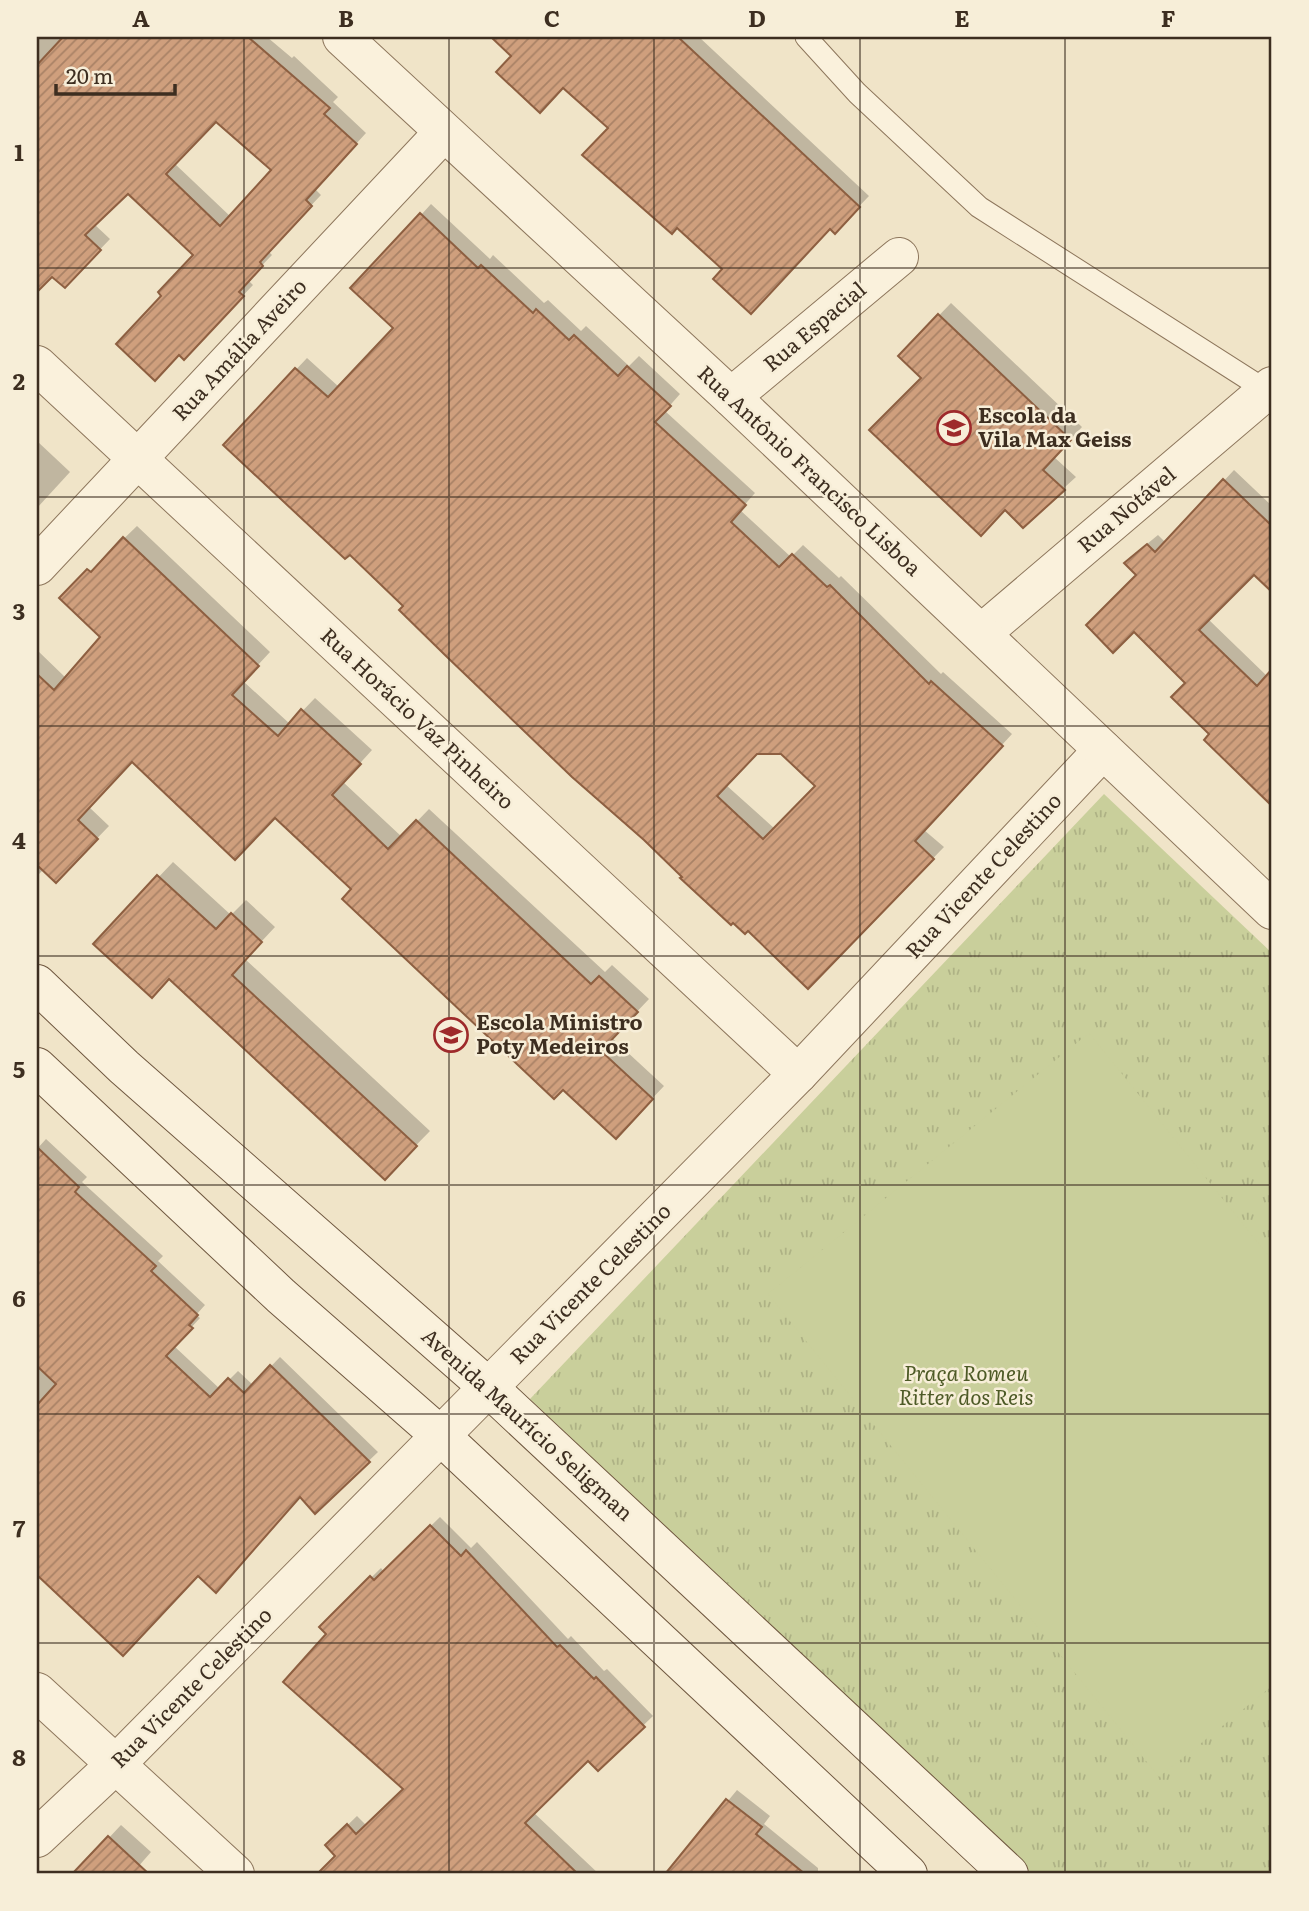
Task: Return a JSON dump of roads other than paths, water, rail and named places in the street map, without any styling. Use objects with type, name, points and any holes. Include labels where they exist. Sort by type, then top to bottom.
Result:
[{"type":"street","name":"Rua Antônio Francisco Lisboa","points":[[342,37],[731,397],[1272,910]]},
{"type":"street","name":"Rua Amália Aveiro","points":[[37,566],[443,133]]},
{"type":"street","name":"Rua Espacial","points":[[731,397],[899,257]]},
{"type":"street","name":"Rua Horácio Vaz Pinheiro","points":[[37,365],[798,1074]]},
{"type":"street","name":"Rua Notável","points":[[982,633],[1269,389]]},
{"type":"street","name":"Rua Vicente Celestino","points":[[37,1838],[115,1765],[442,1437],[798,1074],[1103,750]]},
{"type":"street","name":"Avenida Maurício Seligman","points":[[37,984],[124,1067],[489,1388],[1009,1874]]},
{"type":"street","points":[[37,1068],[281,1296],[442,1437],[908,1874]]},
{"type":"street","points":[[37,1692],[236,1874]]},
{"type":"lane","points":[[806,37],[858,93],[979,207],[1269,389]]},
{"type":"place","name":"Escola da Vila Max Geiss","points":[[954,428]]},
{"type":"place","name":"Escola Ministro Poty Medeiros","points":[[451,1035]]},
{"type":"park label","name":"Praça Romeu Ritter dos Reis","points":[[966,1386]]}]
